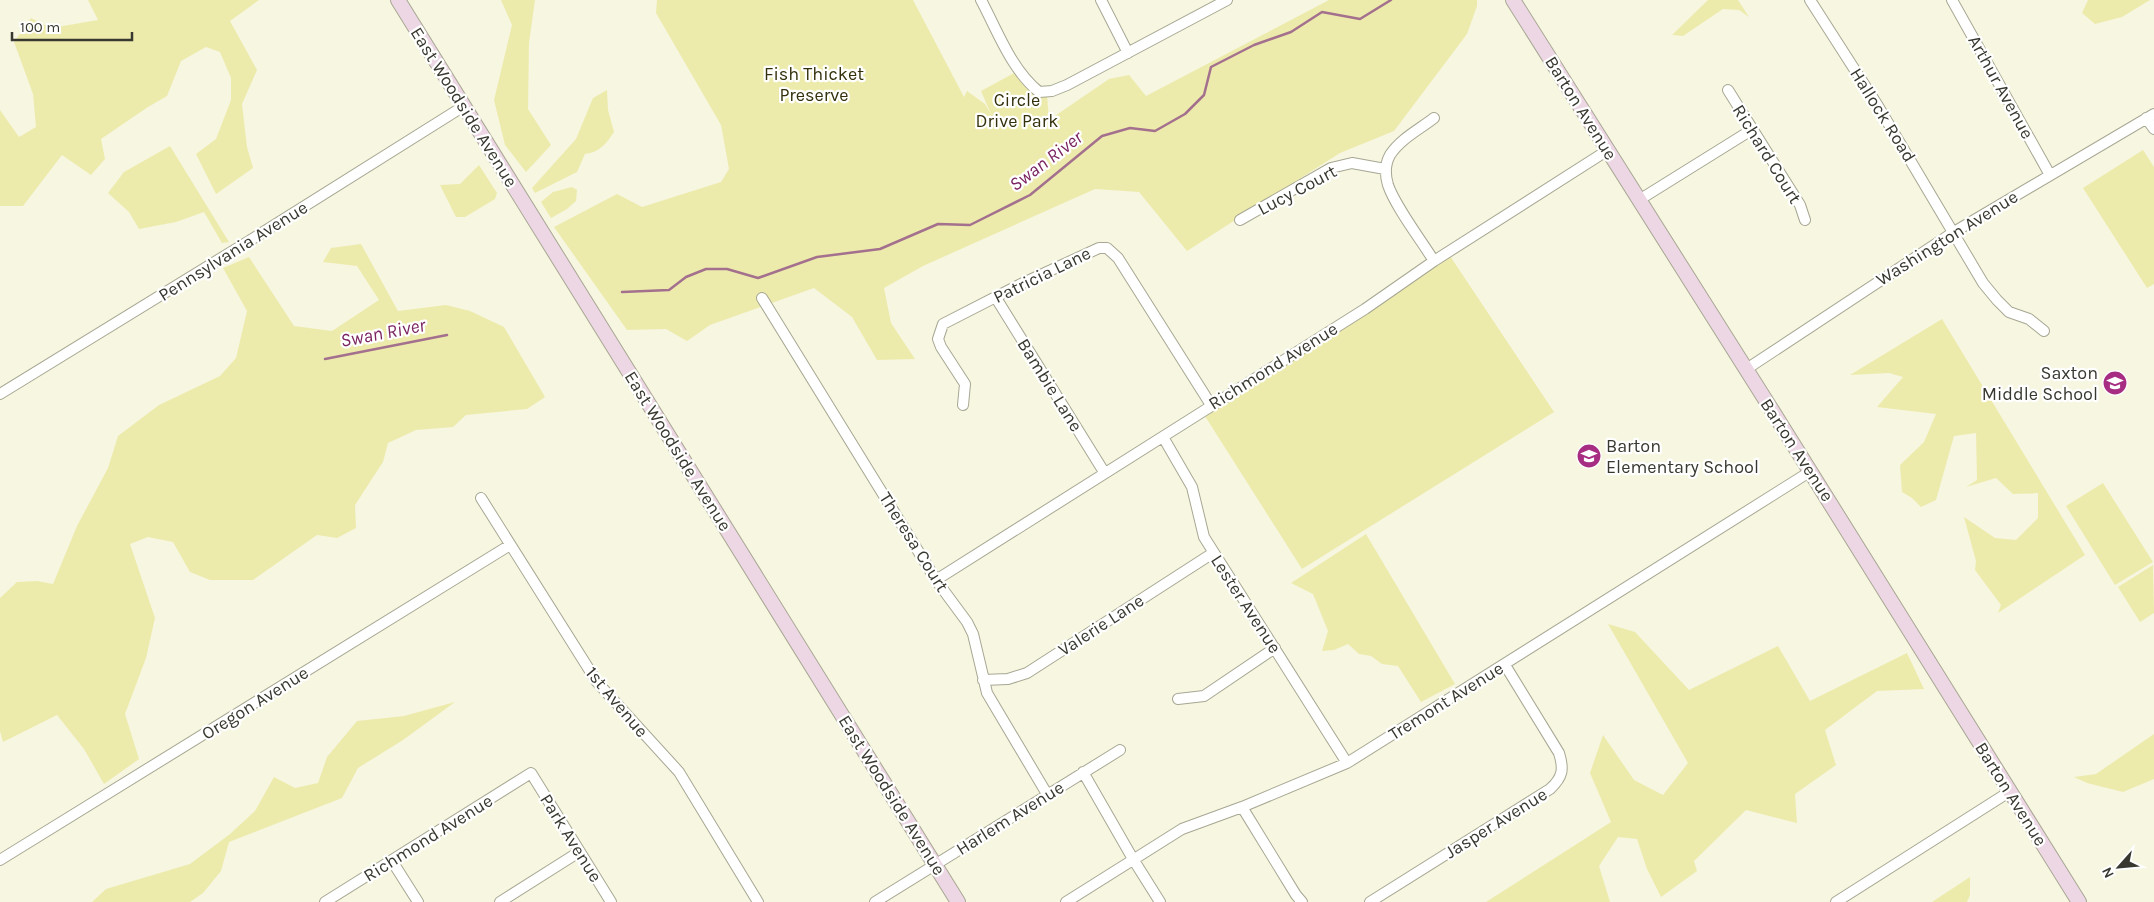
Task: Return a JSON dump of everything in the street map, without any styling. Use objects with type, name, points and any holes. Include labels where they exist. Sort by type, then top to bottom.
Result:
[{"type":"street","name":"East Woodside Avenue","points":[[398,0],[958,902]]},
{"type":"street","points":[[981,0],[1015,65],[1026,81],[1039,92],[1052,91],[1067,85],[1227,0]]},
{"type":"street","points":[[1101,0],[1128,53]]},
{"type":"street","name":"Barton Avenue","points":[[1513,0],[1745,370],[1811,471],[2079,902]]},
{"type":"street","name":"Hallock Road","points":[[1810,0],[1954,232],[1983,283],[2009,312],[2029,320],[2044,331]]},
{"type":"street","name":"Arthur Avenue","points":[[1952,0],[2050,175]]},
{"type":"street","name":"Richard Court","points":[[1728,90],[1800,205],[1805,220]]},
{"type":"street","name":"Pennsylvania Avenue","points":[[0,394],[464,106]]},
{"type":"street","points":[[2150,116],[2154,129]]},
{"type":"street","name":"Washington Avenue","points":[[1745,370],[1954,232],[2150,116]]},
{"type":"street","points":[[1434,118],[1400,143],[1390,156],[1385,169],[1388,184],[1394,198],[1434,261]]},
{"type":"street","points":[[1639,200],[1753,129]]},
{"type":"street","name":"Richmond Avenue","points":[[936,580],[1104,472],[1163,437],[1365,309],[1434,261],[1608,150]]},
{"type":"street","name":"Lucy Court","points":[[1240,220],[1331,168],[1352,163],[1385,169]]},
{"type":"street","name":"Patricia Lane","points":[[963,405],[965,384],[938,340],[943,324],[1089,252],[1099,248],[1106,248],[1118,258],[1211,405]]},
{"type":"street","name":"Theresa Court","points":[[762,298],[936,580],[967,622],[973,634],[987,693],[1047,794]]},
{"type":"street","name":"Bambie Lane","points":[[996,298],[1104,472]]},
{"type":"street","name":"Lester Avenue","points":[[1163,437],[1192,487],[1198,506],[1200,528],[1213,553],[1347,763]]},
{"type":"street","name":"Tremont Avenue","points":[[1066,902],[1182,830],[1242,808],[1347,763],[1811,471]]},
{"type":"street","name":"1st Avenue","points":[[482,498],[597,682],[679,772],[758,902]]},
{"type":"street","name":"Oregon Avenue","points":[[0,860],[510,545]]},
{"type":"street","name":"Valerie Lane","points":[[983,680],[1008,679],[1027,673],[1213,553]]},
{"type":"street","points":[[1178,699],[1204,696],[1275,648]]},
{"type":"street","name":"Jasper Avenue","points":[[1370,902],[1550,789],[1562,775],[1559,753],[1505,665]]},
{"type":"street","name":"Harlem Avenue","points":[[875,902],[1120,750]]},
{"type":"street","points":[[1084,772],[1133,859],[1160,902]]},
{"type":"street","name":"Richmond Avenue","points":[[325,902],[531,773]]},
{"type":"street","name":"Park Avenue","points":[[531,773],[611,902]]},
{"type":"street","points":[[1836,902],[2010,792]]},
{"type":"street","points":[[1242,808],[1302,902]]},
{"type":"street","points":[[500,902],[579,852]]},
{"type":"street","points":[[392,861],[418,902]]},
{"type":"green space","points":[[88,0],[259,0],[230,21],[257,70],[242,104],[247,147],[253,168],[216,194],[196,154],[216,139],[231,100],[231,78],[220,52],[206,47],[181,61],[167,96],[101,139],[105,159],[91,175],[62,155],[23,206],[0,206],[0,110],[19,137],[36,127],[33,94],[14,42],[31,18],[51,28],[98,20]]},
{"type":"green space","points":[[501,0],[535,0],[529,43],[528,109],[551,145],[526,172],[505,145],[494,100],[512,25]]},
{"type":"green space","points":[[657,0],[913,0],[964,97],[967,91],[985,104],[991,114],[981,91],[1016,72],[1047,95],[1049,120],[1109,79],[1129,75],[1146,96],[1329,0],[1477,0],[1477,6],[1467,34],[1394,131],[1340,153],[1187,251],[1139,192],[1095,189],[923,266],[884,288],[891,323],[915,359],[877,360],[852,317],[814,288],[710,325],[687,341],[666,329],[627,330],[554,227],[617,194],[642,207],[721,182],[729,169],[721,125],[656,13]]},
{"type":"green space","points":[[1708,0],[1738,0],[1749,17],[1739,10],[1723,9],[1683,36],[1672,35]]},
{"type":"green space","points":[[2088,0],[2150,0],[2122,17],[2095,24],[2082,13]]},
{"type":"green space","points":[[607,90],[608,110],[614,132],[599,149],[585,154],[577,172],[535,193],[532,188],[576,139],[593,98]]},
{"type":"green space","points":[[170,146],[229,242],[222,243],[204,212],[176,222],[139,229],[129,212],[108,193],[124,172]]},
{"type":"green space","points":[[2143,150],[2154,167],[2154,284],[2147,288],[2083,188]]},
{"type":"green space","points":[[479,165],[497,193],[495,199],[465,217],[456,217],[440,185],[460,184]]},
{"type":"green space","points":[[572,187],[577,190],[576,201],[567,209],[551,218],[541,202],[553,192]]},
{"type":"green space","points":[[361,244],[398,311],[446,305],[470,311],[504,327],[545,397],[527,409],[466,415],[453,427],[416,430],[388,443],[383,462],[355,505],[356,528],[337,538],[317,535],[253,580],[210,580],[190,572],[173,542],[148,537],[130,544],[155,618],[146,658],[125,714],[139,759],[104,784],[84,749],[57,715],[3,742],[0,731],[0,598],[17,582],[37,581],[53,584],[77,526],[108,468],[118,436],[159,405],[220,376],[236,358],[247,311],[223,268],[249,257],[294,326],[332,331],[379,300],[357,266],[323,262],[331,248]]},
{"type":"green space","points":[[1450,256],[1554,412],[1302,569],[1203,413]]},
{"type":"green space","points":[[1942,319],[2085,555],[1998,613],[2001,605],[1975,570],[1976,561],[1964,517],[1995,538],[2016,540],[2038,518],[2038,493],[2013,494],[1996,478],[1966,487],[1977,480],[1976,433],[1954,436],[1936,500],[1921,507],[1902,492],[1900,465],[1924,442],[1936,414],[1877,407],[1903,377],[1889,373],[1850,375]]},
{"type":"green space","points":[[2103,483],[2153,562],[2115,585],[2066,506]]},
{"type":"green space","points":[[1366,534],[1455,684],[1421,702],[1398,666],[1382,664],[1371,656],[1359,654],[1348,644],[1334,650],[1322,651],[1328,631],[1313,594],[1291,583]]},
{"type":"green space","points":[[2153,565],[2154,613],[2140,622],[2118,587]]},
{"type":"green space","points":[[1608,624],[1635,632],[1689,690],[1778,646],[1810,701],[1907,653],[1924,689],[1877,691],[1825,730],[1836,765],[1795,794],[1797,823],[1746,810],[1694,861],[1697,871],[1661,897],[1647,869],[1637,839],[1618,837],[1599,866],[1610,902],[1486,902],[1611,822],[1590,773],[1603,735],[1634,780],[1663,795],[1688,763]]},
{"type":"green space","points":[[455,702],[403,740],[358,768],[342,798],[229,842],[221,871],[203,893],[190,902],[92,902],[106,889],[190,864],[230,834],[255,811],[274,777],[295,788],[318,783],[327,757],[357,721],[404,716]]},
{"type":"green space","points":[[2154,734],[2154,779],[2123,792],[2087,783],[2074,777],[2096,774]]},
{"type":"green space","points":[[1970,877],[1970,895],[1967,902],[1932,902]]},
{"type":"waterway","name":"Swan River","points":[[622,292],[669,290],[686,277],[706,269],[727,269],[758,278],[817,257],[880,249],[938,224],[970,225],[1030,195],[1102,136],[1130,128],[1155,131],[1185,114],[1204,95],[1211,67],[1254,45],[1291,32],[1322,12],[1360,19],[1391,0]]},
{"type":"waterway","name":"Swan River","points":[[325,359],[447,335]]},
{"type":"place","name":"Saxton Middle School","points":[[2115,383]]},
{"type":"place","name":"Barton Elementary School","points":[[1589,456]]},
{"type":"park label","name":"Fish Thicket Preserve","points":[[814,84]]},
{"type":"park label","name":"Circle Drive Park","points":[[1017,110]]}]
